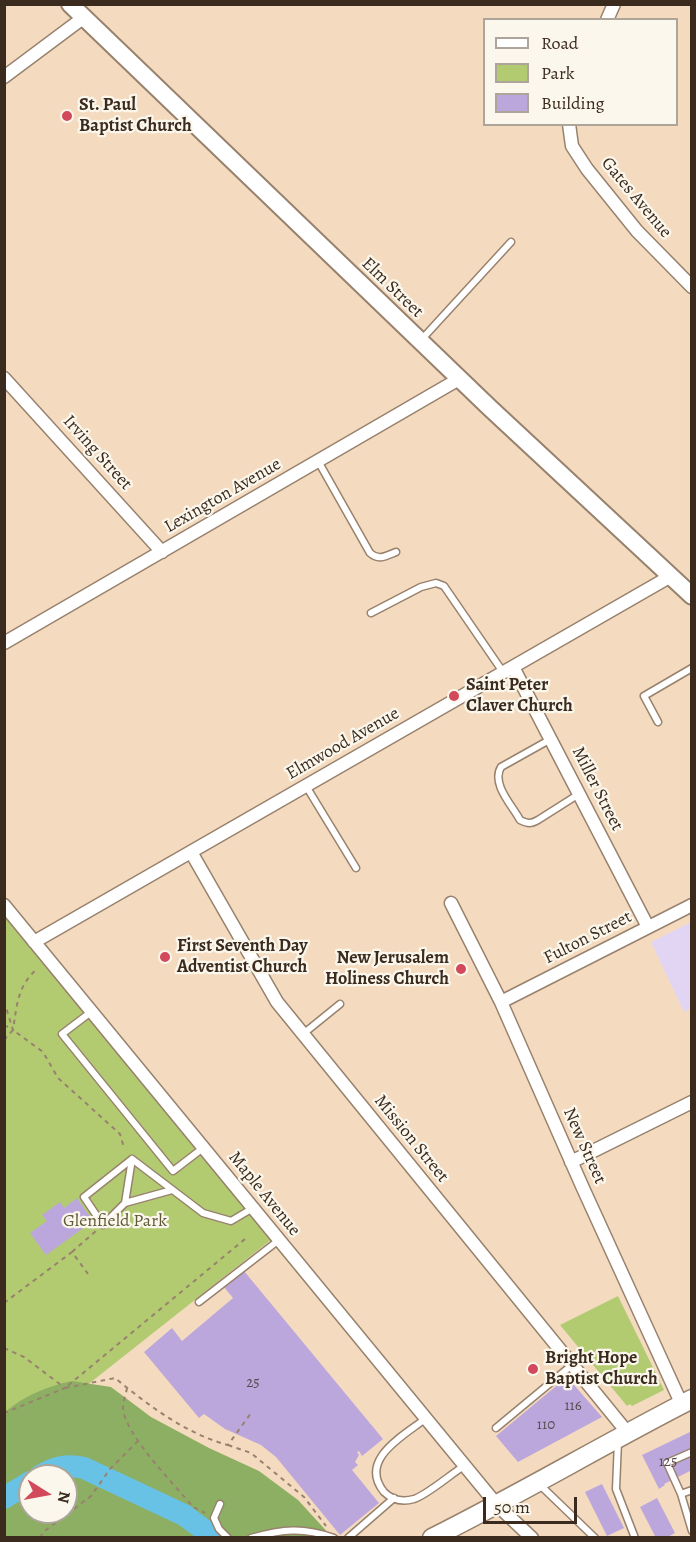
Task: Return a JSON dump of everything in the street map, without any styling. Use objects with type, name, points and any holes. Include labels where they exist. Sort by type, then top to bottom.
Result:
[{"type":"main road","points":[[432,1538],[687,1402]]},
{"type":"street","name":"Elm Street","points":[[70,4],[459,379],[692,596]]},
{"type":"street","points":[[608,18],[614,4]]},
{"type":"street","points":[[4,77],[83,18]]},
{"type":"street","name":"Gates Avenue","points":[[568,126],[572,146],[587,170],[637,231],[692,287]]},
{"type":"street","name":"Irving Street","points":[[4,378],[162,552]]},
{"type":"street","name":"Lexington Avenue","points":[[4,644],[459,379]]},
{"type":"street","name":"Elmwood Avenue","points":[[34,942],[671,576]]},
{"type":"street","name":"Miller Street","points":[[508,670],[551,739],[648,927]]},
{"type":"street","name":"Mission Street","points":[[191,852],[278,1002],[572,1365],[622,1435]]},
{"type":"street","name":"New Street","points":[[451,903],[501,1002],[571,1162],[687,1402]]},
{"type":"street","name":"Maple Avenue","points":[[4,905],[497,1505],[532,1538]]},
{"type":"street","name":"Fulton Street","points":[[501,1002],[692,905]]},
{"type":"street","points":[[571,1162],[692,1102]]},
{"type":"lane","points":[[420,341],[511,242]]},
{"type":"lane","points":[[318,461],[370,553],[375,558],[381,558],[396,552]]},
{"type":"lane","points":[[371,613],[421,587],[436,583],[444,586],[508,670]]},
{"type":"lane","points":[[658,722],[644,696],[692,668]]},
{"type":"lane","points":[[551,739],[501,767],[497,774],[498,782],[520,820],[532,824],[579,794]]},
{"type":"lane","points":[[306,786],[356,868]]},
{"type":"lane","points":[[303,1034],[340,1004]]},
{"type":"lane","points":[[91,1012],[62,1034],[173,1171],[203,1148]]},
{"type":"lane","points":[[132,1159],[84,1197],[103,1225],[125,1203],[172,1190]]},
{"type":"lane","points":[[132,1159],[203,1213],[231,1221],[253,1208]]},
{"type":"lane","points":[[125,1203],[132,1159]]},
{"type":"lane","points":[[200,1302],[279,1240]]},
{"type":"lane","points":[[496,1428],[572,1365]]},
{"type":"lane","points":[[426,1418],[384,1451],[375,1469],[379,1485],[389,1497],[403,1501],[416,1498],[464,1465]]},
{"type":"lane","points":[[622,1435],[616,1490],[635,1538]]},
{"type":"lane","points":[[692,1452],[667,1463],[681,1494],[692,1531]]},
{"type":"lane","points":[[537,1482],[595,1538]]},
{"type":"lane","points":[[681,1494],[692,1490]]},
{"type":"lane","points":[[348,1538],[394,1498]]},
{"type":"lane","points":[[220,1504],[214,1518],[219,1529],[228,1538]]},
{"type":"lane","points":[[251,1538],[289,1530],[312,1530],[334,1538]]},
{"type":"path","points":[[4,1040],[14,1030],[18,994],[31,974],[38,968]]},
{"type":"path","points":[[4,1000],[14,1030]]},
{"type":"path","points":[[4,1025],[43,1052],[58,1078],[120,1134],[124,1148]]},
{"type":"path","points":[[4,1303],[72,1252],[103,1225]]},
{"type":"path","points":[[65,1388],[245,1239]]},
{"type":"path","points":[[72,1252],[88,1274]]},
{"type":"path","points":[[4,1348],[24,1357],[65,1388]]},
{"type":"path","points":[[4,1413],[65,1388],[115,1378],[165,1415],[207,1440],[251,1453],[304,1497],[326,1525]]},
{"type":"path","points":[[127,1388],[123,1408],[128,1426],[138,1441],[193,1507],[214,1518]]},
{"type":"path","points":[[228,1445],[251,1413]]},
{"type":"path","points":[[41,1538],[42,1533],[92,1496],[110,1470],[138,1441]]},
{"type":"shaded area","points":[[691,922],[691,1008],[684,1012],[651,942]]},
{"type":"green space","name":"Glenfield Park","points":[[4,913],[272,1239],[5,1450],[4,1450]]},
{"type":"green space","points":[[618,1296],[664,1390],[632,1406],[630,1404],[627,1406],[560,1325]]},
{"type":"green space","points":[[72,1381],[111,1387],[151,1417],[259,1471],[298,1500],[332,1537],[5,1538],[5,1412],[28,1396]]},
{"type":"building","points":[[77,1198],[93,1221],[46,1255],[30,1233],[47,1221],[42,1215],[60,1202],[64,1208]]},
{"type":"building","points":[[244,1271],[383,1439],[362,1456],[359,1451],[357,1452],[359,1455],[355,1462],[358,1465],[352,1470],[379,1503],[340,1535],[276,1457],[261,1445],[225,1429],[204,1414],[199,1418],[144,1352],[172,1328],[182,1341],[233,1298],[224,1287]]},
{"type":"building","points":[[567,1377],[602,1417],[518,1462],[496,1436]]},
{"type":"building","points":[[692,1431],[692,1470],[664,1484],[659,1489],[642,1455]]},
{"type":"building","points":[[602,1484],[624,1528],[607,1536],[585,1492]]},
{"type":"building","points":[[657,1498],[675,1533],[666,1538],[656,1538],[640,1507]]},
{"type":"waterway","points":[[78,1467],[184,1515],[215,1538]]},
{"type":"waterway","points":[[4,1498],[18,1489]]},
{"type":"place","name":"St. Paul Baptist Church","points":[[67,116]]},
{"type":"place","name":"Saint Peter Claver Church","points":[[454,696]]},
{"type":"place","name":"First Seventh Day Adventist Church","points":[[165,957]]},
{"type":"place","name":"New Jerusalem Holiness Church","points":[[461,969]]},
{"type":"place","name":"Bright Hope Baptist Church","points":[[533,1369]]}]
